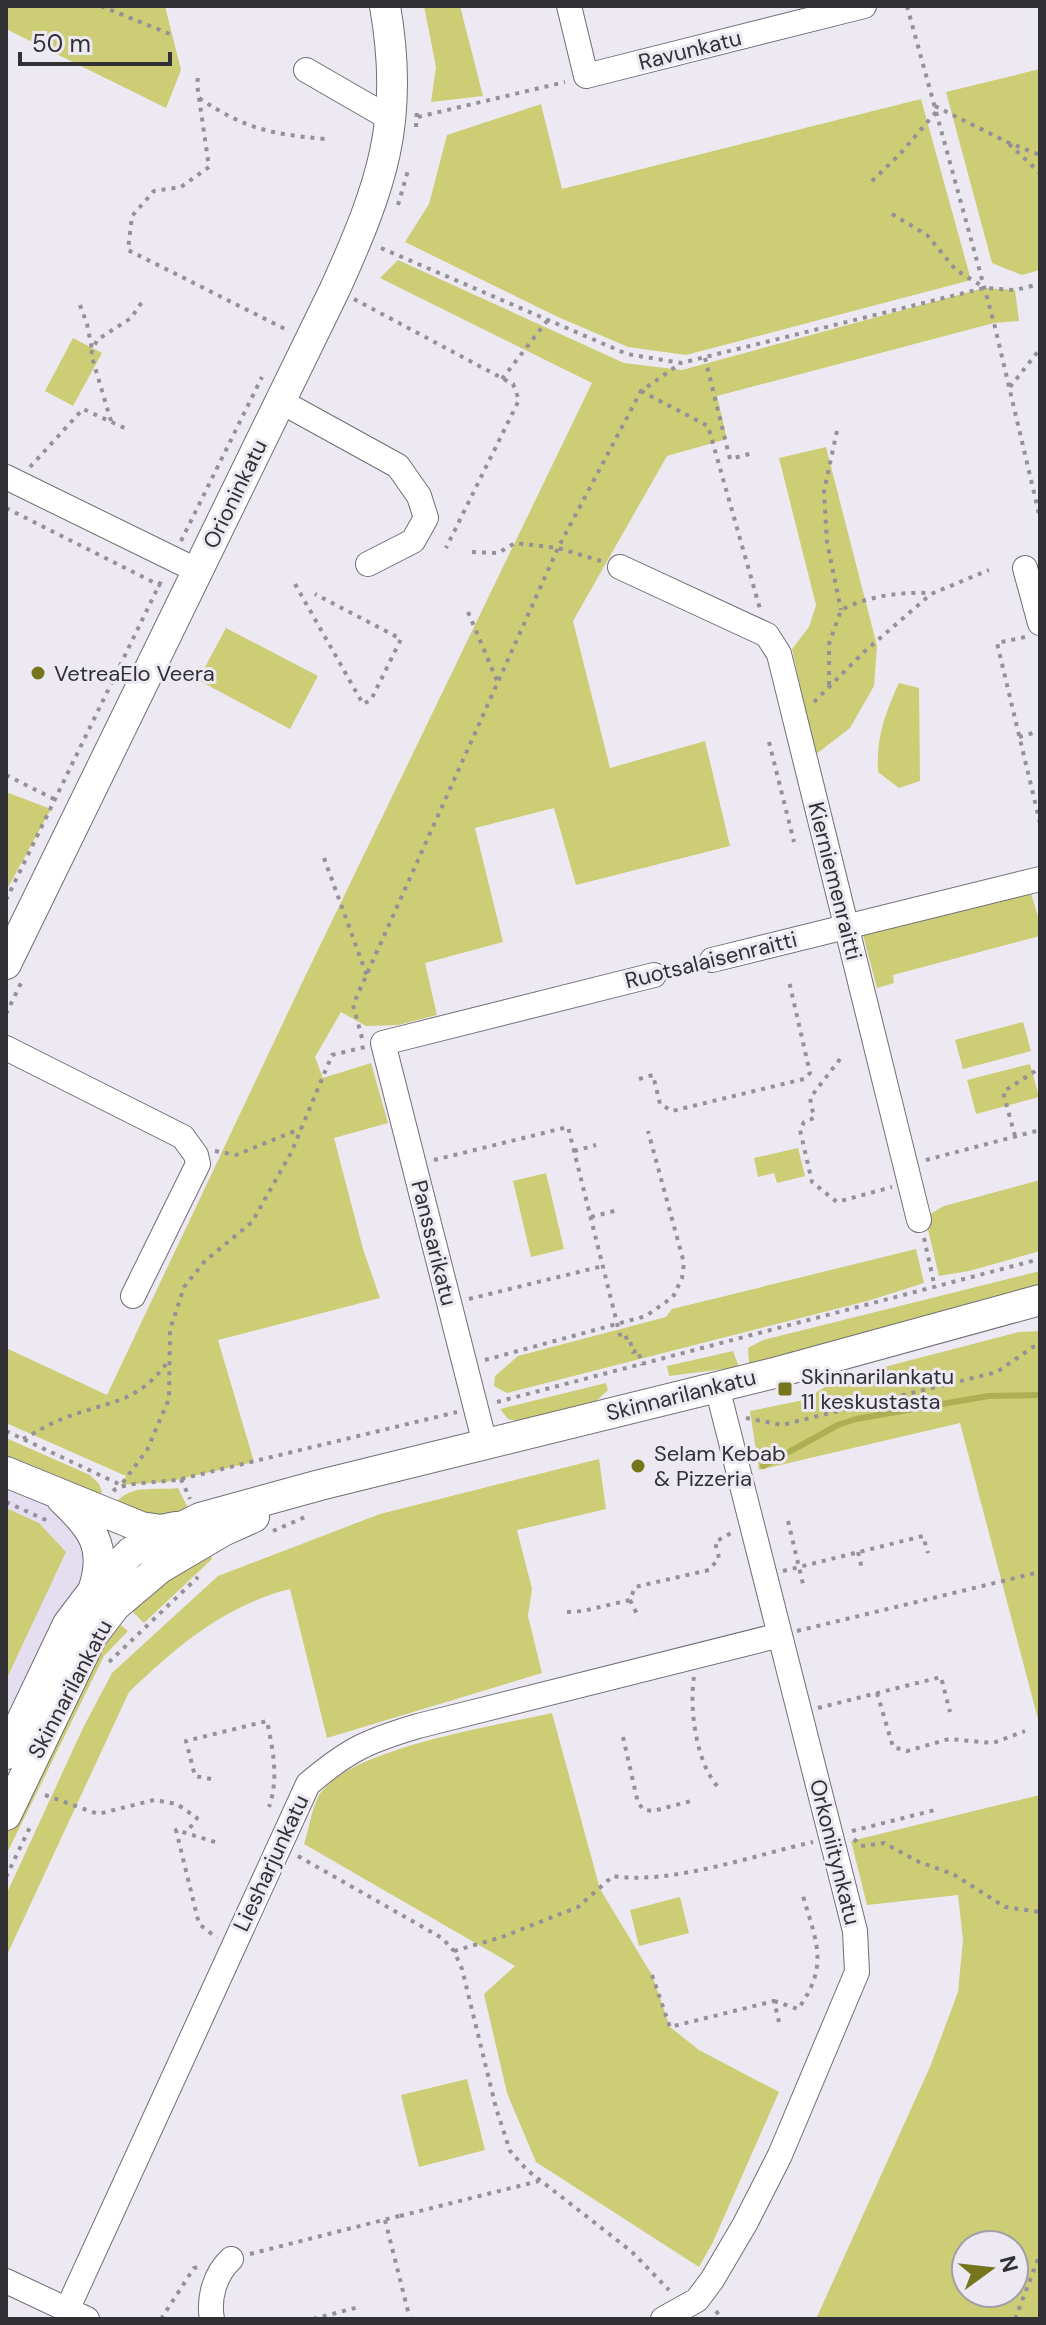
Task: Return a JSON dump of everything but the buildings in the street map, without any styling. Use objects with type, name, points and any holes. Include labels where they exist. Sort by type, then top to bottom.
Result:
[{"type":"main road","name":"Orioninkatu","points":[[6,964],[172,592],[198,571],[280,401],[292,338],[335,289],[373,201],[387,153],[405,118],[385,6]]},
{"type":"main road","name":"Skinnarilankatu","points":[[19,1819],[92,1636],[104,1598],[137,1552],[183,1526],[214,1513],[320,1485],[717,1387],[1040,1300]]},
{"type":"main road","points":[[6,1472],[124,1521],[161,1530],[183,1526]]},
{"type":"main road","name":"Skinnarilankatu","points":[[6,1754],[68,1624],[104,1598],[223,1531],[320,1485]]},
{"type":"main road","points":[[58,1495],[92,1530],[137,1552],[173,1561]]},
{"type":"main road","points":[[124,1521],[135,1535],[137,1552]]},
{"type":"main road","points":[[92,1530],[100,1556],[99,1573],[104,1598]]},
{"type":"street","points":[[569,6],[586,76]]},
{"type":"street","name":"Ravunkatu","points":[[586,76],[789,15],[864,6]]},
{"type":"street","points":[[306,70],[405,118]]},
{"type":"street","points":[[280,401],[398,466],[419,496],[426,518],[413,541],[368,564]]},
{"type":"street","points":[[17,473],[198,571]]},
{"type":"street","points":[[620,567],[767,635]]},
{"type":"street","points":[[1025,568],[1035,629]]},
{"type":"street","name":"Kierniemenraitti","points":[[767,635],[779,654],[919,1220]]},
{"type":"street","name":"Ruotsalaisenraitti","points":[[712,960],[1040,879]]},
{"type":"street","name":"Ruotsalaisenraitti","points":[[373,1045],[654,975]]},
{"type":"street","name":"Panssarikatu","points":[[373,1045],[485,1444]]},
{"type":"street","points":[[6,1048],[183,1137],[196,1155],[198,1164],[133,1296]]},
{"type":"street","name":"Orkoniitynkatu","points":[[673,2313],[697,2300],[745,2224],[780,2155],[857,1972],[855,1931],[765,1575],[735,1422],[717,1387]]},
{"type":"street","name":"Liesharjunkatu","points":[[77,2314],[233,1947],[308,1784],[340,1757],[372,1740],[780,1635]]},
{"type":"street","points":[[212,2319],[210,2305],[219,2272],[231,2259]]},
{"type":"street","points":[[6,2281],[77,2314]]},
{"type":"path","points":[[101,6],[172,35]]},
{"type":"path","points":[[907,6],[1010,387],[1040,518]]},
{"type":"path","points":[[405,118],[586,76]]},
{"type":"path","points":[[198,78],[209,167],[181,187],[154,191],[132,216],[128,250],[292,338]]},
{"type":"path","points":[[199,98],[251,127],[277,134],[325,139]]},
{"type":"path","points":[[935,109],[1040,155]]},
{"type":"path","points":[[872,181],[900,154],[935,109]]},
{"type":"path","points":[[1007,142],[1040,173]]},
{"type":"path","points":[[892,214],[927,235],[956,270],[984,288]]},
{"type":"path","points":[[381,248],[627,354],[681,363],[984,288],[1015,290],[1040,284]]},
{"type":"path","points":[[335,289],[513,384],[519,400],[446,548]]},
{"type":"path","points":[[92,351],[97,340],[131,318],[144,299]]},
{"type":"path","points":[[80,305],[111,421]]},
{"type":"path","points":[[502,379],[547,321]]},
{"type":"path","points":[[1010,387],[1040,349]]},
{"type":"path","points":[[705,358],[730,459],[753,453]]},
{"type":"path","points":[[6,1431],[121,1485],[147,1450],[169,1399],[170,1330],[184,1287],[205,1261],[252,1222],[291,1153],[332,1055],[373,1045],[353,1005],[558,548],[641,391],[681,363]]},
{"type":"path","points":[[180,542],[263,375]]},
{"type":"path","points":[[641,391],[708,426],[767,635]]},
{"type":"path","points":[[17,473],[83,409],[129,430]]},
{"type":"path","points":[[829,686],[829,644],[841,610],[827,542],[824,491],[837,431]]},
{"type":"path","points":[[6,508],[172,592],[55,800],[6,900]]},
{"type":"path","points":[[472,552],[498,553],[515,543],[558,548],[620,567]]},
{"type":"path","points":[[797,727],[819,695],[931,594],[989,570]]},
{"type":"path","points":[[295,584],[363,704],[371,700],[401,639],[315,594]]},
{"type":"path","points":[[841,610],[901,592],[931,594]]},
{"type":"path","points":[[468,612],[498,683]]},
{"type":"path","points":[[1035,629],[997,643],[1040,823]]},
{"type":"path","points":[[1019,737],[1040,731]]},
{"type":"path","points":[[769,742],[794,842]]},
{"type":"path","points":[[6,775],[55,800]]},
{"type":"path","points":[[324,858],[367,976]]},
{"type":"path","name":"Ruotsalaisenraitti","points":[[654,975],[712,960]]},
{"type":"path","points":[[639,1079],[653,1075],[660,1104],[672,1111],[804,1079],[810,1073],[789,981]]},
{"type":"path","points":[[840,1059],[810,1098],[814,1118],[804,1122],[800,1130],[812,1182],[837,1202],[893,1187]]},
{"type":"path","points":[[1015,1136],[1003,1092],[1040,1068]]},
{"type":"path","points":[[432,1161],[568,1127],[621,1339],[629,1337],[633,1352],[638,1350],[642,1365]]},
{"type":"path","points":[[183,1137],[210,1150],[236,1155],[302,1128]]},
{"type":"path","points":[[906,1165],[1040,1130]]},
{"type":"path","points":[[483,1360],[646,1316],[673,1297],[682,1278],[684,1263],[648,1131]]},
{"type":"path","points":[[574,1151],[596,1145]]},
{"type":"path","points":[[591,1217],[618,1210]]},
{"type":"path","points":[[919,1220],[935,1288]]},
{"type":"path","points":[[467,1299],[603,1266]]},
{"type":"path","points":[[735,1422],[782,1425],[997,1372],[1040,1345]]},
{"type":"path","points":[[23,1439],[60,1420],[109,1406],[136,1394],[158,1375],[170,1358]]},
{"type":"path","points":[[735,1422],[752,1399],[747,1379]]},
{"type":"path","points":[[6,1502],[59,1527]]},
{"type":"path","points":[[269,1533],[308,1515]]},
{"type":"path","points":[[788,1521],[803,1584]]},
{"type":"path","points":[[639,1618],[630,1600],[635,1587],[709,1570],[719,1558],[715,1542],[724,1534],[739,1530]]},
{"type":"path","points":[[765,1575],[923,1536],[928,1553]]},
{"type":"path","points":[[858,1552],[862,1569]]},
{"type":"path","points":[[107,1664],[208,1567]]},
{"type":"path","points":[[780,1635],[1040,1572]]},
{"type":"path","points":[[567,1612],[630,1600]]},
{"type":"path","points":[[695,1671],[691,1708],[701,1756],[712,1781],[719,1788]]},
{"type":"path","points":[[800,1713],[941,1677],[950,1712]]},
{"type":"path","points":[[877,1693],[893,1747],[907,1751],[949,1739],[993,1743],[1025,1731]]},
{"type":"path","points":[[211,1779],[195,1776],[186,1741],[267,1721],[274,1755],[274,1792],[269,1807]]},
{"type":"path","points":[[623,1737],[638,1803],[644,1810],[653,1811],[695,1800]]},
{"type":"path","points":[[45,1795],[98,1814],[154,1800],[177,1804],[197,1818],[187,1832]]},
{"type":"path","points":[[935,1810],[848,1832],[861,1846],[884,1843],[919,1862],[953,1874],[1005,1907],[1040,1912]]},
{"type":"path","points":[[6,1877],[19,1819]]},
{"type":"path","points":[[215,1842],[176,1830],[199,1924],[204,1931],[233,1947]]},
{"type":"path","points":[[454,1951],[502,1937],[578,1907],[613,1876],[631,1879],[662,1877],[831,1837]]},
{"type":"path","points":[[288,1850],[442,1938],[454,1951],[462,1969],[496,2108],[510,2151],[541,2181],[631,2251],[673,2313]]},
{"type":"path","points":[[652,1975],[670,2027],[774,2001],[798,2009],[812,1989],[817,1971],[816,1944],[803,1896]]},
{"type":"path","points":[[774,2001],[779,2022]]},
{"type":"path","points":[[161,2319],[194,2268],[541,2181]]},
{"type":"path","points":[[385,2219],[410,2319]]},
{"type":"path","points":[[1015,2319],[1040,2254]]},
{"type":"path","points":[[313,2319],[359,2307]]},
{"type":"shaded area","points":[[6,6],[165,6],[181,70],[166,108],[6,29]]},
{"type":"shaded area","points":[[424,6],[460,6],[483,96],[431,102],[436,67]]},
{"type":"shaded area","points":[[1040,69],[1040,270],[1022,275],[992,263],[946,92]]},
{"type":"shaded area","points":[[921,99],[971,280],[686,355],[628,347],[558,317],[405,242],[429,204],[447,135],[541,104],[562,189]]},
{"type":"shaded area","points":[[398,260],[624,363],[682,370],[984,288],[1015,290],[1019,321],[994,323],[717,396],[727,439],[667,456],[573,621],[610,768],[705,741],[730,846],[576,885],[554,808],[475,828],[503,942],[425,963],[437,1015],[398,1025],[366,1026],[341,1012],[315,1057],[323,1078],[371,1063],[388,1123],[334,1138],[363,1249],[380,1298],[218,1340],[254,1462],[167,1482],[121,1485],[126,1476],[6,1423],[6,1348],[107,1395],[592,383],[380,278]]},
{"type":"shaded area","points":[[73,338],[102,353],[73,406],[45,391]]},
{"type":"shaded area","points":[[826,447],[877,646],[874,686],[850,728],[815,755],[792,649],[809,627],[816,605],[779,458]]},
{"type":"shaded area","points":[[226,628],[318,676],[290,729],[198,680]]},
{"type":"shaded area","points":[[899,683],[919,688],[920,781],[899,788],[878,772],[878,748],[882,726]]},
{"type":"shaded area","points":[[6,792],[51,809],[6,891]]},
{"type":"shaded area","points":[[1031,893],[1040,923],[1040,936],[893,975],[894,983],[877,988],[863,935]]},
{"type":"shaded area","points":[[1023,1022],[1031,1051],[963,1069],[955,1040]]},
{"type":"shaded area","points":[[1030,1064],[1039,1097],[976,1114],[967,1080]]},
{"type":"shaded area","points":[[798,1148],[805,1176],[777,1183],[774,1173],[758,1177],[754,1158]]},
{"type":"shaded area","points":[[546,1173],[564,1249],[531,1257],[513,1181]]},
{"type":"shaded area","points":[[1040,1180],[1040,1251],[939,1276],[925,1217],[944,1206]]},
{"type":"shaded area","points":[[916,1249],[924,1283],[871,1300],[507,1393],[494,1386],[495,1376],[518,1356],[666,1317],[672,1309]]},
{"type":"shaded area","points":[[1040,1271],[1040,1289],[749,1364],[748,1348],[763,1340]]},
{"type":"shaded area","points":[[1040,1331],[1040,1727],[960,1423],[759,1470],[750,1411],[804,1400],[838,1379],[1019,1332]]},
{"type":"shaded area","points":[[733,1351],[739,1367],[669,1376],[667,1366]]},
{"type":"shaded area","points":[[606,1383],[608,1390],[594,1403],[521,1422],[508,1419],[500,1409]]},
{"type":"shaded area","points":[[6,1438],[90,1475],[102,1492],[99,1497],[6,1457]]},
{"type":"shaded area","points":[[599,1459],[606,1509],[517,1530],[532,1589],[528,1616],[542,1673],[327,1738],[290,1589],[266,1596],[223,1616],[184,1643],[129,1692],[6,1957],[6,1895],[83,1728],[112,1673],[218,1576],[380,1514]]},
{"type":"shaded area","points":[[6,1472],[58,1495],[100,1556],[6,1754]]},
{"type":"shaded area","points":[[178,1488],[191,1514],[176,1520],[113,1506],[134,1491]]},
{"type":"shaded area","points":[[6,1508],[39,1523],[66,1552],[6,1680]]},
{"type":"shaded area","points":[[208,1549],[212,1559],[144,1623],[132,1611],[142,1597]]},
{"type":"shaded area","points":[[121,1625],[128,1631],[104,1656],[6,1855],[6,1834],[28,1787],[95,1655]]},
{"type":"shaded area","points":[[552,1713],[600,1889],[652,1975],[670,2027],[699,2050],[779,2092],[699,2267],[536,2162],[507,2093],[484,1994],[515,1966],[304,1844],[318,1797],[333,1780],[358,1765],[389,1752],[462,1732]]},
{"type":"shaded area","points":[[1040,1795],[1040,2319],[816,2319],[930,2067],[958,1992],[963,1940],[958,1895],[867,1905],[851,1841]]},
{"type":"shaded area","points":[[680,1897],[689,1933],[639,1946],[630,1910]]},
{"type":"shaded area","points":[[467,2079],[485,2150],[419,2167],[401,2095]]},
{"type":"waterway","points":[[763,1466],[838,1425],[856,1419],[988,1396],[1040,1395]]},
{"type":"place","name":"VetreaElo Veera","points":[[38,673]]},
{"type":"place","name":"Skinnarilankatu 11 keskustasta","points":[[785,1389]]},
{"type":"place","name":"Selam Kebab & Pizzeria","points":[[638,1466]]}]
